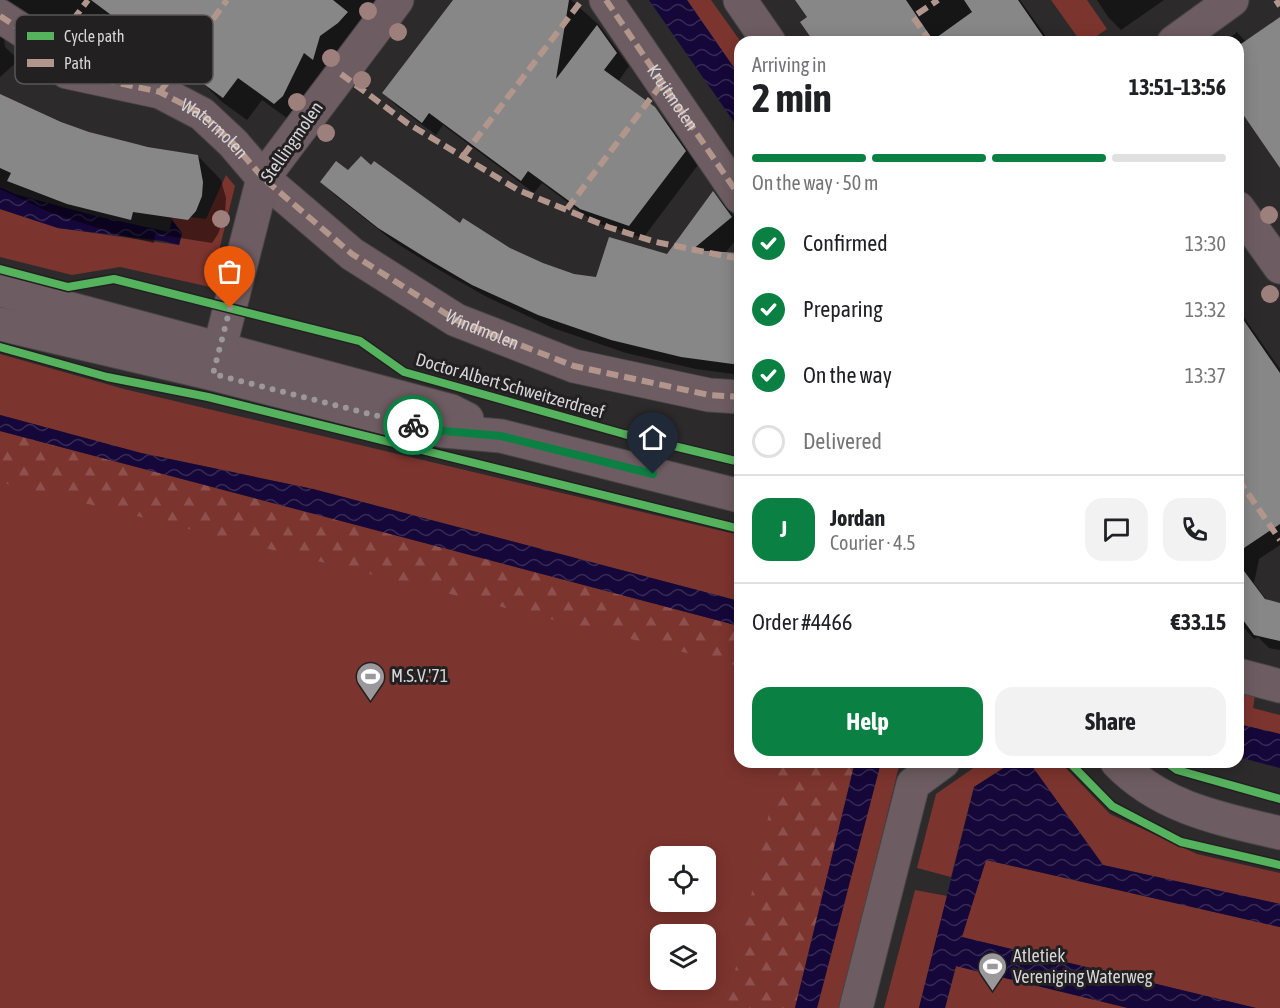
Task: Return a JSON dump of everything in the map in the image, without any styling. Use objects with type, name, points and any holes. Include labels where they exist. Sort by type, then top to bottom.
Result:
[{"type":"street","name":"Stellingmolen","points":[[217,362],[263,178],[397,0]]},
{"type":"street","name":"Kruitmolen","points":[[606,0],[734,188]]},
{"type":"street","points":[[740,0],[765,36]]},
{"type":"street","points":[[1182,36],[1232,0]]},
{"type":"street","name":"Watermolen","points":[[0,16],[15,26]]},
{"type":"street","name":"Watermolen","points":[[122,84],[160,92],[202,114],[233,143],[263,178]]},
{"type":"street","name":"Windmolen","points":[[263,178],[352,254],[456,320],[574,366],[709,395],[734,397]]},
{"type":"street","points":[[1244,216],[1280,267]]},
{"type":"street","points":[[0,290],[217,362]]},
{"type":"street","points":[[0,324],[217,362],[451,411],[501,436],[734,494]]},
{"type":"street","points":[[1244,677],[1280,686]]},
{"type":"street","points":[[856,1008],[913,784],[935,768]]},
{"type":"street","points":[[1124,768],[1154,793],[1201,814],[1280,833]]},
{"type":"green space","points":[[687,0],[711,0],[737,36],[734,36],[734,68]]},
{"type":"green space","points":[[1051,0],[1087,0],[1107,29],[1097,36],[1077,36]]},
{"type":"green space","points":[[226,175],[235,186],[210,287],[120,267],[72,275],[0,257],[0,209],[58,228],[179,245],[182,233],[172,220],[173,215],[206,219]]},
{"type":"green space","points":[[0,354],[124,389],[734,534],[734,600],[313,489],[141,453],[0,415]]},
{"type":"green space","points":[[0,431],[734,625],[734,665],[0,482]]},
{"type":"green space","name":"M.S.V.'71","points":[[0,439],[734,642],[734,768],[833,768],[774,1008],[0,1008]]},
{"type":"green space","points":[[1244,694],[1255,696],[1253,708],[1280,715],[1280,734],[1244,725]]},
{"type":"green space","points":[[779,768],[854,768],[795,1008],[727,1008]]},
{"type":"green space","points":[[879,768],[899,768],[840,1008],[817,1008]]},
{"type":"green space","points":[[973,768],[1004,768],[974,787],[951,877],[917,868],[936,794]]},
{"type":"green space","points":[[1033,768],[1066,768],[1110,814],[1197,854],[1280,873],[1280,904],[1103,865]]},
{"type":"green space","points":[[986,860],[1280,927],[1280,1008],[1256,1008],[961,937]]},
{"type":"green space","points":[[915,890],[947,896],[919,1008],[884,1008]]},
{"type":"green space","points":[[956,966],[1128,1008],[945,1008]]},
{"type":"water","points":[[649,0],[687,0],[734,68],[734,122]]},
{"type":"water","points":[[0,187],[15,194],[96,216],[169,232],[172,220],[182,233],[179,245],[58,228],[0,209]]},
{"type":"water","points":[[0,415],[141,453],[313,489],[734,600],[734,625],[0,431]]},
{"type":"water","points":[[1244,725],[1280,734],[1280,768],[1244,759]]},
{"type":"water","points":[[854,768],[879,768],[817,1008],[795,1008]]},
{"type":"water","points":[[1004,768],[1033,768],[1103,865],[1280,904],[1280,927],[986,860],[962,937],[1256,1008],[1128,1008],[956,966],[945,1008],[919,1008],[974,787]]},
{"type":"building","points":[[91,0],[333,0],[348,12],[338,23],[320,36],[313,60],[304,53],[283,96],[274,104],[238,78],[223,98],[204,84],[213,84],[213,15],[111,15]]},
{"type":"building","points":[[453,0],[569,0],[556,79],[597,25],[617,53],[604,70],[655,107],[686,151],[629,226],[580,209],[528,171],[521,181],[429,113],[422,123],[382,93]]},
{"type":"building","points":[[795,0],[906,0],[930,36],[810,36],[800,22],[807,17]]},
{"type":"building","points":[[964,0],[1018,0],[1043,36],[939,36],[972,12]]},
{"type":"building","points":[[1280,17],[1280,168],[1244,116],[1244,42]]},
{"type":"building","points":[[0,94],[89,132],[148,147],[198,155],[203,182],[202,196],[196,211],[188,220],[133,212],[131,220],[67,204],[7,181],[11,173],[0,168]]},
{"type":"building","points":[[361,156],[371,165],[374,161],[460,223],[463,218],[510,248],[543,263],[574,274],[596,277],[609,237],[667,254],[713,191],[732,217],[692,250],[734,253],[734,364],[681,357],[611,340],[538,315],[472,285],[378,228],[320,182],[336,161],[348,170]]},
{"type":"building","points":[[1244,321],[1280,373],[1280,524],[1244,548]]},
{"type":"building","points":[[1244,571],[1265,599],[1280,603],[1280,641],[1254,635],[1244,621]]},
{"type":"marked path","points":[[77,15],[88,0]]},
{"type":"marked path","points":[[213,19],[227,0]]},
{"type":"marked path","points":[[463,156],[582,0]]},
{"type":"marked path","points":[[606,0],[734,188]]},
{"type":"marked path","points":[[927,36],[913,17],[938,0]]},
{"type":"marked path","points":[[1276,0],[1280,6]]},
{"type":"marked path","points":[[0,16],[15,26]]},
{"type":"marked path","points":[[341,74],[407,123],[518,190],[608,227],[656,242],[734,258]]},
{"type":"marked path","points":[[567,209],[663,82]]},
{"type":"marked path","points":[[123,84],[160,92],[202,114],[233,143],[263,178],[352,254],[456,320],[574,366],[709,395],[734,397]]},
{"type":"marked path","points":[[160,92],[166,84]]},
{"type":"marked path","points":[[1244,488],[1280,540]]},
{"type":"cycle path","name":"Doctor Albert Schweitzerdreef","points":[[0,269],[68,287],[114,279],[360,341],[404,372],[624,434],[734,461]]},
{"type":"cycle path","points":[[0,347],[107,377],[208,397],[734,528]]},
{"type":"cycle path","points":[[1075,768],[1112,806],[1181,842],[1280,865]]},
{"type":"cycle path","points":[[1174,768],[1280,799]]},
{"type":"way so far","points":[[230,308],[213,374],[413,425]]},
{"type":"place","name":"M.S.V.'71","points":[[370,702]]},
{"type":"place","name":"Atletiek Vereniging Waterweg","points":[[992,992]]},
{"type":"route","points":[[413,425],[444,431],[501,436],[653,474]]}]
